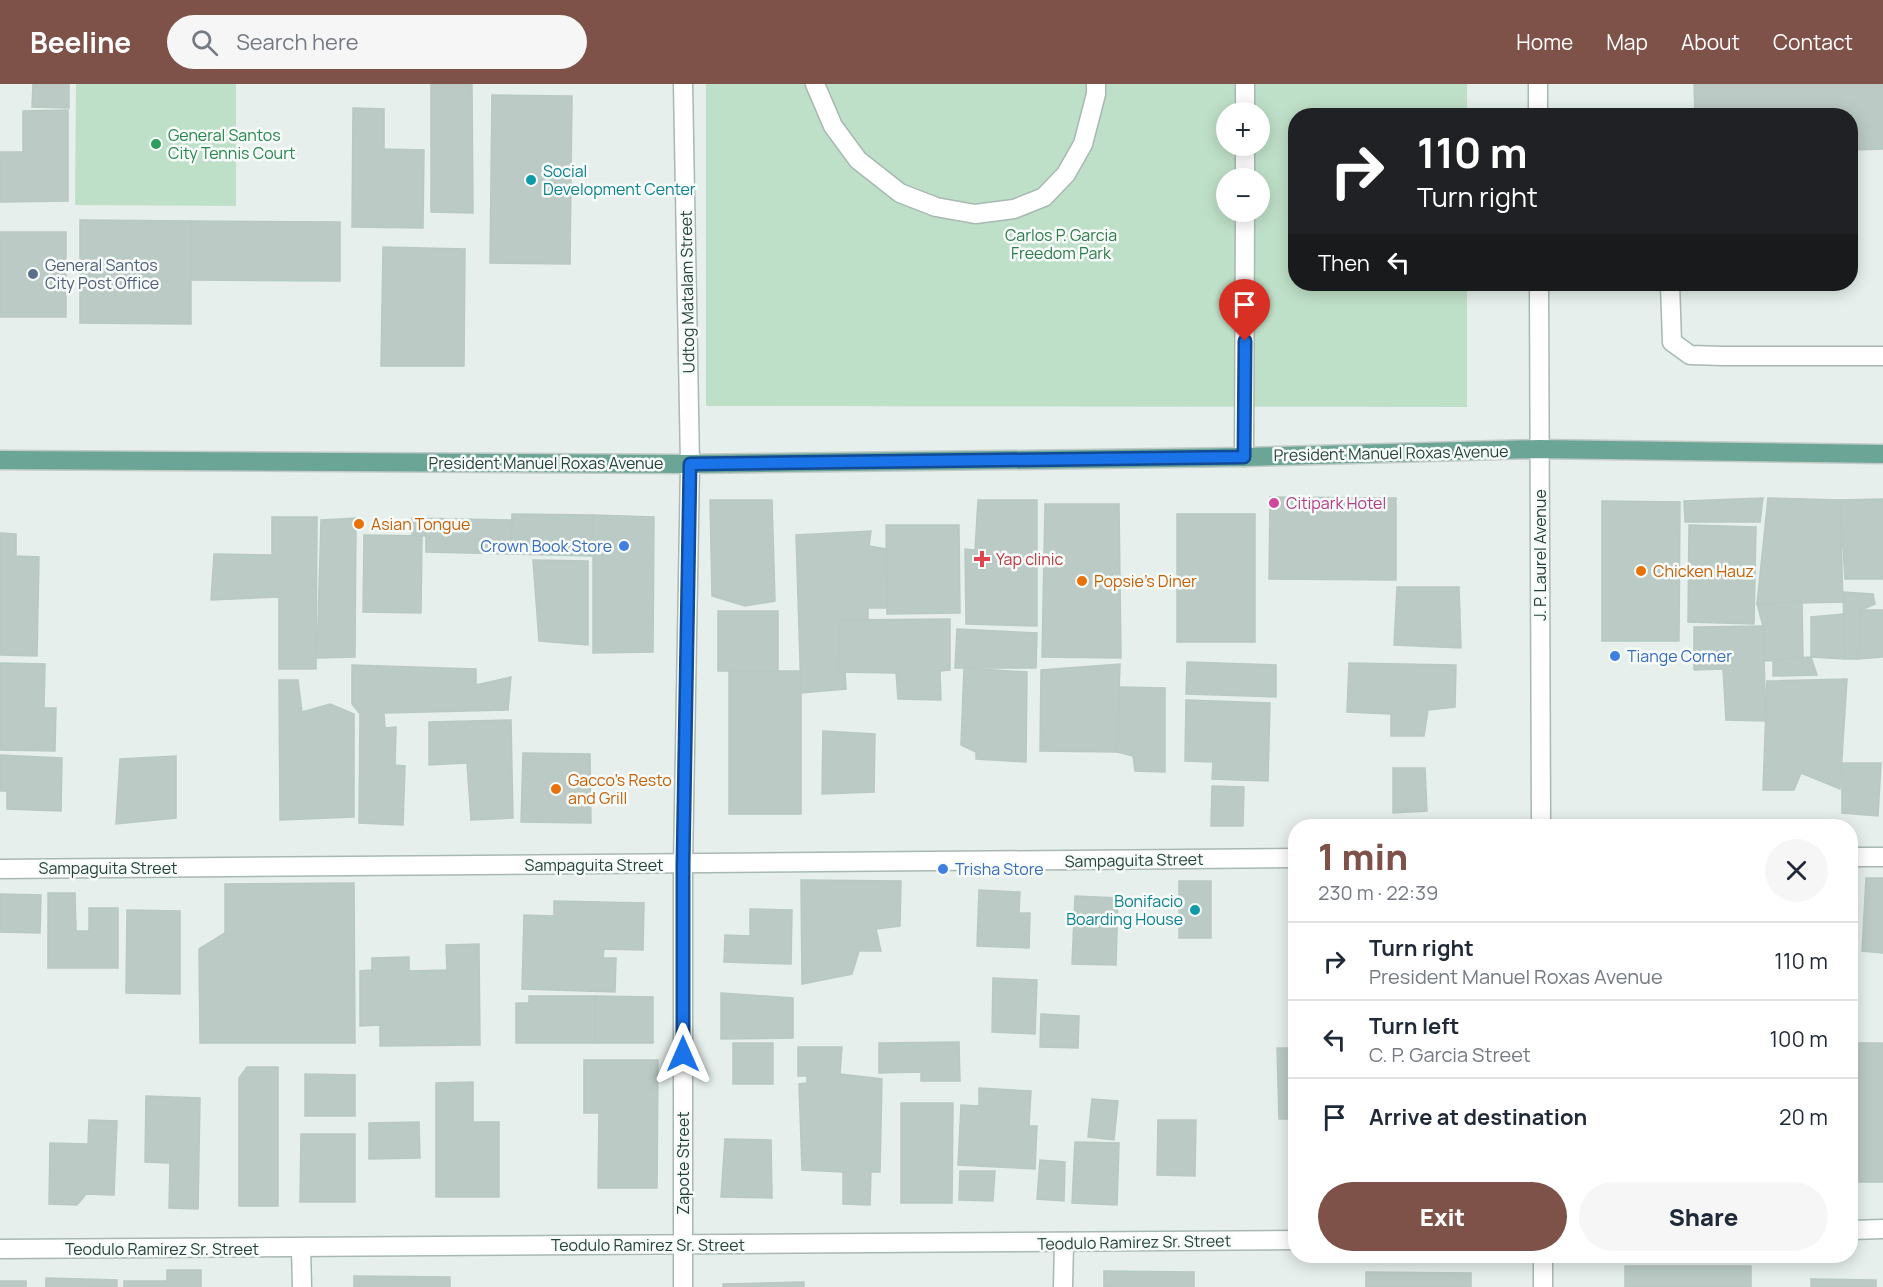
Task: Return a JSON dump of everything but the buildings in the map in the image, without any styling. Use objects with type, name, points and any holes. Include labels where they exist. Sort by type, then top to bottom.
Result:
[{"type":"main road","name":"President Manuel Roxas Avenue","points":[[0,460],[690,464],[1244,457],[1539,449],[1883,454]]},
{"type":"street","name":"Udtog Matalam Street","points":[[683,84],[690,464]]},
{"type":"street","points":[[815,84],[833,126],[858,160],[900,193],[936,207],[975,214],[1014,209],[1024,205],[1044,196],[1066,174],[1083,144],[1096,94],[1096,84]]},
{"type":"street","points":[[1245,84],[1245,102]]},
{"type":"street","points":[[1538,84],[1538,108]]},
{"type":"street","points":[[1244,457],[1245,222]]},
{"type":"street","name":"J. P. Laurel Avenue","points":[[1539,291],[1541,819]]},
{"type":"street","points":[[1670,291],[1672,342],[1690,355],[1883,356]]},
{"type":"street","name":"Zapote Street","points":[[683,1287],[683,865],[690,464]]},
{"type":"street","points":[[1858,857],[1883,857]]},
{"type":"street","name":"Sampaguita Street","points":[[0,869],[1288,858]]},
{"type":"street","points":[[1858,1230],[1883,1229]]},
{"type":"street","name":"Teodulo Ramirez Sr. Street","points":[[0,1249],[1288,1240]]},
{"type":"street","points":[[1063,1287],[1064,1243]]},
{"type":"street","points":[[301,1248],[302,1287]]},
{"type":"street","points":[[1543,1263],[1543,1287]]},
{"type":"green space","name":"General Santos City Tennis Court","points":[[76,84],[236,84],[236,206],[75,205]]},
{"type":"green space","name":"Carlos P. Garcia Freedom Park","points":[[706,84],[1467,84],[1467,108],[1288,108],[1288,291],[1467,291],[1467,407],[706,406]]},
{"type":"place","name":"General Santos City Tennis Court","points":[[156,144]]},
{"type":"place","name":"Social Development Center","points":[[531,180]]},
{"type":"place","name":"General Santos City Post Office","points":[[33,274]]},
{"type":"place","name":"Citipark Hotel","points":[[1274,503]]},
{"type":"place","name":"Asian Tongue","points":[[359,524]]},
{"type":"place","name":"Crown Book Store","points":[[624,546]]},
{"type":"place","name":"Yap clinic","points":[[982,559]]},
{"type":"place","name":"Chicken Hauz","points":[[1641,571]]},
{"type":"place","name":"Popsie's Diner","points":[[1082,581]]},
{"type":"place","name":"Tiange Corner","points":[[1615,656]]},
{"type":"place","name":"Gacco's Resto and Grill","points":[[556,789]]},
{"type":"place","name":"Trisha Store","points":[[943,869]]},
{"type":"place","name":"Bonifacio Boarding House","points":[[1195,910]]},
{"type":"route","points":[[683,1054],[683,865],[690,464],[1244,457],[1245,341]]}]
